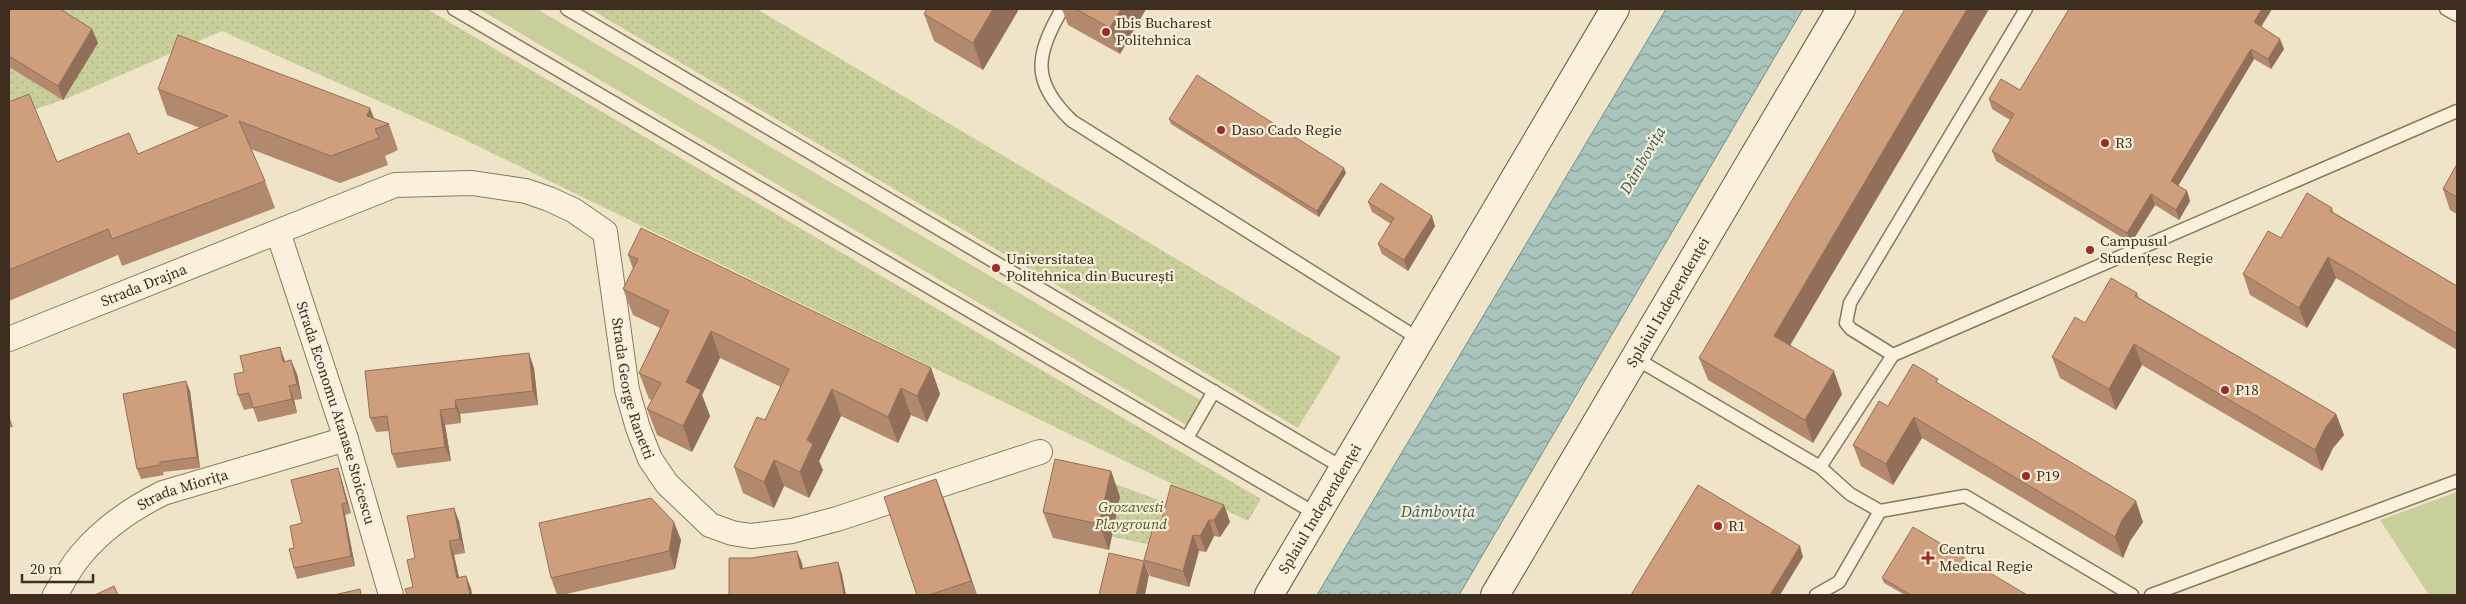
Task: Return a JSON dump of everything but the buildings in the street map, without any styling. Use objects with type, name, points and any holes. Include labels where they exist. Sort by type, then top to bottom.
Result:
[{"type":"main road","name":"Splaiul Independenței","points":[[1269,595],[1615,9]]},
{"type":"main road","name":"Splaiul Independenței","points":[[1495,595],[1841,9]]},
{"type":"street","name":"Strada George Ranetti","points":[[278,232],[395,185],[446,182],[526,192],[550,199],[573,210],[600,227],[607,241],[627,390],[650,459],[667,484],[691,509],[710,525],[732,533],[751,536],[792,531],[837,519],[1040,452]]},
{"type":"street","name":"Strada Drajna","points":[[9,339],[278,232]]},
{"type":"street","name":"Strada Economu Atanase Stoicescu","points":[[278,232],[346,439],[391,595]]},
{"type":"street","name":"Strada Miorița","points":[[55,595],[80,556],[114,522],[144,502],[163,493],[346,439]]},
{"type":"lane","points":[[454,9],[1316,514]]},
{"type":"lane","points":[[567,9],[1343,468]]},
{"type":"lane","points":[[1062,9],[1043,46],[1041,73],[1051,97],[1072,121],[1419,339]]},
{"type":"lane","points":[[1893,355],[1851,329],[1846,323],[1850,303],[2026,9]]},
{"type":"lane","points":[[2446,9],[2457,15]]},
{"type":"lane","points":[[1820,467],[1893,355],[2457,111]]},
{"type":"lane","points":[[1635,358],[1820,467],[1850,494],[1880,511],[1964,496],[2130,594]]},
{"type":"lane","points":[[1187,438],[1214,391]]},
{"type":"lane","points":[[2150,595],[2457,481]]},
{"type":"lane","points":[[1816,595],[1839,582],[1880,511]]},
{"type":"green space","points":[[9,9],[427,9],[1261,499],[1248,521],[461,138],[222,31],[66,99],[9,118]]},
{"type":"green space","points":[[479,9],[537,9],[1202,401],[1188,426]]},
{"type":"green space","points":[[590,9],[757,9],[1341,357],[1298,428]]},
{"type":"green space","name":"Grozavesti Playground","points":[[1110,482],[1175,506],[1166,548],[1099,534]]},
{"type":"green space","points":[[2457,492],[2457,595],[2429,595],[2380,520]]},
{"type":"water","name":"Dâmbovița","points":[[1666,9],[1803,9],[1459,595],[1317,595]]},
{"type":"place","name":"Ibis Bucharest Politehnica","points":[[1106,32]]},
{"type":"place","name":"Daso Cado Regie","points":[[1221,130]]},
{"type":"place","name":"R3","points":[[2105,143]]},
{"type":"place","name":"Campusul Studențesc Regie","points":[[2090,250]]},
{"type":"place","name":"Universitatea Politehnica din București","points":[[996,268]]},
{"type":"place","name":"P18","points":[[2225,390]]},
{"type":"place","name":"P19","points":[[2026,476]]},
{"type":"place","name":"R1","points":[[1718,526]]},
{"type":"place","name":"Centru Medical Regie","points":[[1928,558]]}]
